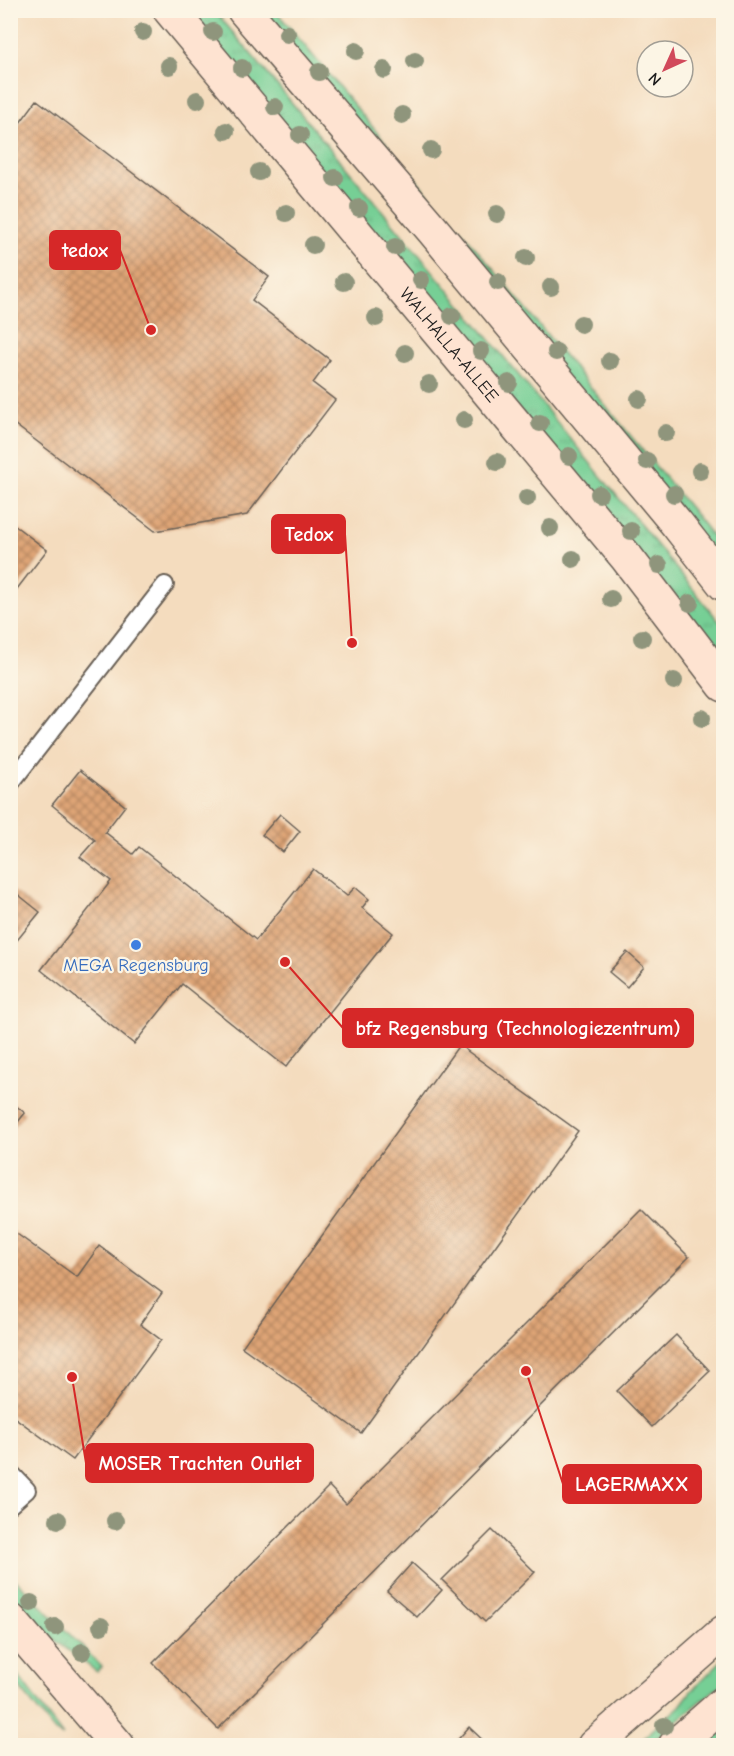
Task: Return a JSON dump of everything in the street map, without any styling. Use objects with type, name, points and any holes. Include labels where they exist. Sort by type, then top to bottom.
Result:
[{"type":"main road","name":"WALHALLA-ALLEE","points":[[170,10],[627,558],[723,685]]},
{"type":"main road","points":[[244,10],[440,238],[677,524],[723,584]]},
{"type":"main road","points":[[10,1620],[118,1746]]},
{"type":"main road","points":[[594,1746],[723,1632]]},
{"type":"main road","points":[[675,1746],[723,1703]]},
{"type":"lane","points":[[10,784],[165,585]]},
{"type":"lane","points":[[10,1472],[27,1490],[10,1505]]},
{"type":"green space","points":[[185,11],[215,11],[477,324],[723,626],[723,666]]},
{"type":"green space","points":[[258,11],[276,11],[430,196],[421,205]]},
{"type":"green space","points":[[460,229],[700,520],[723,550],[723,569],[450,238]]},
{"type":"green space","points":[[10,1574],[102,1667],[97,1672],[47,1634],[11,1596]]},
{"type":"green space","points":[[723,1659],[723,1683],[648,1745],[634,1746],[680,1706],[692,1690]]},
{"type":"green space","points":[[10,1666],[63,1736],[55,1732],[11,1677]]},
{"type":"green space","points":[[723,1727],[723,1741],[718,1745],[701,1745]]},
{"type":"building","points":[[37,100],[269,277],[252,300],[330,360],[313,383],[335,400],[247,515],[155,531],[10,421],[10,136]]},
{"type":"building","points":[[10,522],[47,550],[10,598]]},
{"type":"building","points":[[80,770],[125,806],[105,832],[133,854],[139,847],[256,940],[313,869],[347,896],[355,887],[369,899],[362,908],[393,933],[286,1067],[182,984],[134,1044],[41,970],[111,881],[80,857],[95,840],[52,805]]},
{"type":"building","points":[[280,814],[300,831],[283,852],[262,835]]},
{"type":"building","points":[[10,888],[40,912],[10,949]]},
{"type":"building","points":[[627,952],[644,967],[627,987],[609,972]]},
{"type":"building","points":[[459,1045],[578,1131],[361,1433],[242,1347]]},
{"type":"building","points":[[10,1101],[25,1113],[10,1132]]},
{"type":"building","points":[[641,1209],[689,1257],[218,1729],[153,1663],[329,1486],[346,1504]]},
{"type":"building","points":[[10,1229],[77,1277],[99,1246],[162,1293],[140,1324],[161,1340],[73,1460],[10,1414]]},
{"type":"building","points":[[676,1335],[710,1371],[652,1427],[617,1391]]},
{"type":"building","points":[[492,1530],[535,1572],[485,1622],[442,1580]]},
{"type":"building","points":[[412,1563],[442,1590],[417,1617],[387,1591]]},
{"type":"building","points":[[469,1727],[471,1729],[489,1746],[452,1746]]},
{"type":"place","name":"tedox","points":[[151,330]]},
{"type":"place","name":"Tedox","points":[[352,643]]},
{"type":"place","name":"MEGA Regensburg","points":[[136,945]]},
{"type":"place","name":"bfz Regensburg (Technologiezentrum)","points":[[285,962]]},
{"type":"place","name":"LAGERMAXX","points":[[526,1371]]},
{"type":"place","name":"MOSER Trachten Outlet","points":[[72,1377]]}]
